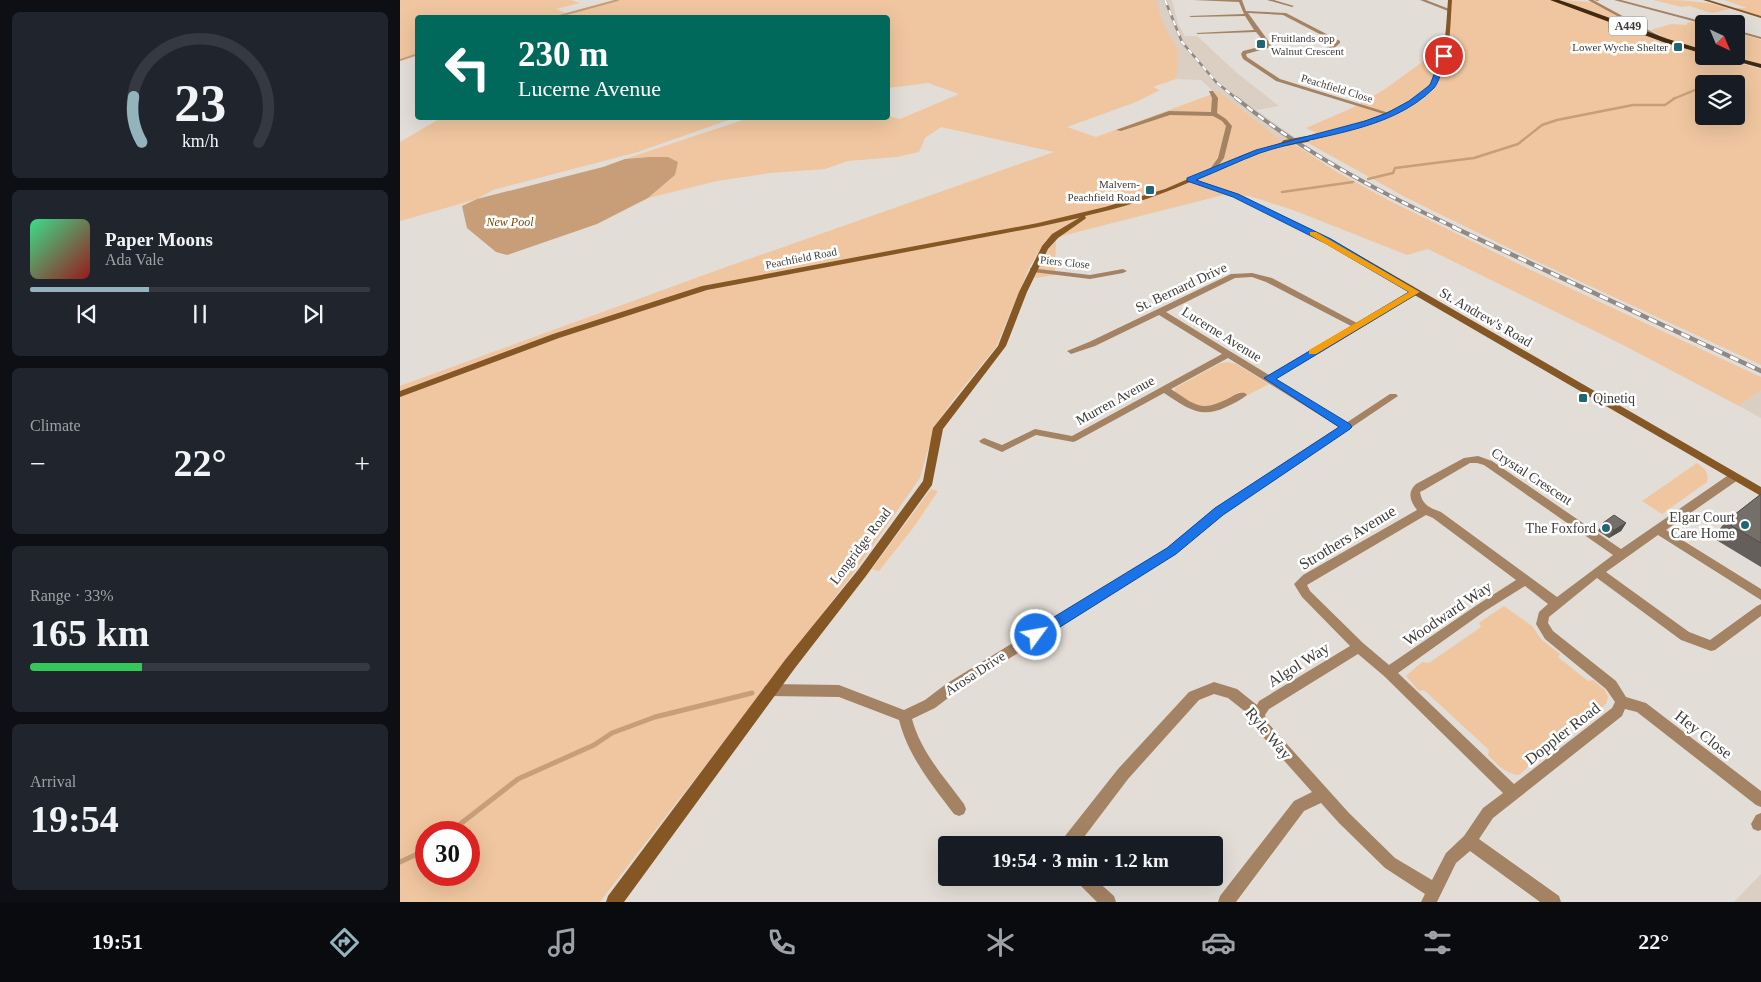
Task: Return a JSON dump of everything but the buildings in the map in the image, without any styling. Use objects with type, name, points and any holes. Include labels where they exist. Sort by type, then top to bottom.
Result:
[{"type":"highway","name":"A449","points":[[1553,0],[1596,13],[1665,40],[1695,49]]},
{"type":"highway","points":[[1745,62],[1761,66]]},
{"type":"street","points":[[1191,16],[1245,14],[1284,14],[1338,42],[1314,54],[1298,54],[1269,47],[1270,45],[1256,31],[1245,14],[1240,0],[1195,0]]},
{"type":"street","points":[[1269,0],[1292,6]]},
{"type":"street","points":[[1422,0],[1450,10]]},
{"type":"street","name":"Peachfield Road","points":[[400,394],[556,336],[705,288],[1038,225],[1107,209],[1167,190],[1213,169],[1285,143],[1307,139],[1368,122],[1389,114],[1411,102],[1432,86],[1444,56],[1450,0]]},
{"type":"street","points":[[1590,0],[1665,40]]},
{"type":"street","points":[[1616,0],[1695,20]]},
{"type":"street","points":[[1630,0],[1695,17]]},
{"type":"street","points":[[1705,0],[1761,17]]},
{"type":"street","points":[[1198,33],[1256,31]]},
{"type":"street","points":[[1745,34],[1761,38]]},
{"type":"street","name":"Peachfield Close","points":[[1269,47],[1243,54],[1278,80],[1389,114]]},
{"type":"street","points":[[1211,92],[1215,98],[1214,114]]},
{"type":"street","points":[[1119,130],[1169,114],[1214,114],[1224,120],[1229,126],[1221,158],[1213,169]]},
{"type":"street","name":"St. Andrew's Road","points":[[1190,180],[1236,196],[1328,241],[1761,492]]},
{"type":"street","name":"Longridge Road","points":[[614,902],[770,690],[862,573],[928,482],[938,428],[1002,346],[1033,270],[1045,248],[1055,236],[1080,220],[1107,209]]},
{"type":"street","name":"Piers Close","points":[[1033,270],[1090,277],[1123,270]]},
{"type":"street","name":"St. Bernard Drive","points":[[1071,351],[1092,344],[1234,276],[1252,275],[1269,280],[1357,326]]},
{"type":"street","points":[[1269,378],[1415,292]]},
{"type":"street","name":"Lucerne Avenue","points":[[1159,311],[1346,427]]},
{"type":"street","name":"Murren Avenue","points":[[984,441],[1002,449],[1035,432],[1074,439],[1228,354]]},
{"type":"street","points":[[1164,388],[1199,410],[1207,412],[1216,410],[1242,395]]},
{"type":"street","name":"Arosa Drive","points":[[905,716],[930,704],[951,688],[1172,551],[1219,511],[1393,396]]},
{"type":"street","name":"Crystal Crescent","points":[[1425,510],[1418,505],[1415,491],[1468,460],[1478,459],[1488,463],[1621,555]]},
{"type":"street","points":[[1622,702],[1611,685],[1549,635],[1542,624],[1543,614],[1597,572],[1734,477]]},
{"type":"street","points":[[1425,510],[1437,515],[1557,604]]},
{"type":"street","name":"Strothers Avenue","points":[[1425,510],[1307,578],[1300,584],[1306,594],[1359,647],[1389,672],[1512,794]]},
{"type":"street","points":[[1658,530],[1761,595]]},
{"type":"street","points":[[1597,572],[1685,636],[1712,646],[1761,609]]},
{"type":"street","name":"Woodward Way","points":[[1389,672],[1481,608],[1524,581]]},
{"type":"street","name":"Algol Way","points":[[1258,714],[1264,705],[1359,647]]},
{"type":"street","name":"Ryle Way","points":[[1074,836],[1123,774],[1194,696],[1214,688],[1232,693],[1258,714],[1261,725],[1323,794],[1390,863],[1432,897]]},
{"type":"street","points":[[770,690],[839,691],[905,716],[908,733],[918,752],[959,809]]},
{"type":"street","name":"Doppler Road","points":[[1432,897],[1451,858],[1469,841],[1488,813],[1617,712],[1622,702]]},
{"type":"street","name":"Hey Close","points":[[1622,702],[1642,707],[1761,800]]},
{"type":"street","points":[[1226,902],[1299,806],[1323,794]]},
{"type":"street","points":[[1469,841],[1553,902]]},
{"type":"street","points":[[1091,886],[1108,902]]},
{"type":"shaded area","points":[[400,0],[571,0],[580,3],[556,9],[566,13],[616,0],[1157,0],[1162,21],[1179,51],[1176,79],[1153,87],[1160,90],[1136,102],[1067,127],[1096,137],[1215,93],[1221,93],[1283,142],[1297,146],[1337,172],[1390,201],[1531,270],[1761,377],[1761,390],[1739,406],[1621,344],[1428,249],[1407,255],[1293,210],[1249,196],[1223,195],[1046,240],[1030,266],[996,347],[953,400],[935,426],[920,478],[855,571],[600,902],[400,902],[400,386],[726,267],[1054,152],[941,127],[925,138],[919,152],[897,157],[848,161],[825,169],[770,173],[717,181],[648,198],[675,175],[649,157],[625,159],[743,120],[890,120],[890,116],[900,119],[959,94],[928,83],[890,88],[890,15],[415,15],[415,56],[400,61]]},
{"type":"shaded area","points":[[1157,0],[1172,0],[1178,24],[1185,36],[1197,36],[1237,73],[1279,106],[1256,110],[1297,139],[1283,142],[1221,93],[1215,93],[1201,80],[1175,79],[1179,51],[1163,26],[1159,16]]},
{"type":"shaded area","points":[[1450,0],[1548,0],[1574,7],[1657,40],[1695,51],[1695,65],[1745,65],[1761,69],[1761,365],[1527,257],[1405,197],[1308,143],[1306,137],[1316,133],[1306,128],[1352,108],[1385,89],[1425,60],[1443,56]]},
{"type":"shaded area","points":[[1558,0],[1592,2],[1649,31]]},
{"type":"shaded area","points":[[1653,0],[1702,2],[1730,9],[1712,13],[1689,6],[1682,7]]},
{"type":"shaded area","points":[[1724,0],[1761,0],[1761,16],[1734,8],[1747,8]]},
{"type":"shaded area","points":[[1695,21],[1695,48],[1670,41],[1651,30],[1671,24],[1687,25],[1687,23]]},
{"type":"shaded area","points":[[1745,35],[1761,40],[1761,64],[1745,61]]},
{"type":"shaded area","points":[[438,120],[728,120],[638,152],[493,190],[477,199],[400,221],[400,142]]},
{"type":"shaded area","points":[[1056,240],[1055,275],[1035,278],[1044,256]]},
{"type":"shaded area","points":[[1221,363],[1236,364],[1269,384],[1246,396],[1239,392],[1213,407],[1207,408],[1195,404],[1175,392],[1175,388]]},
{"type":"shaded area","points":[[1761,390],[1761,418],[1739,406]]},
{"type":"shaded area","points":[[1697,463],[1706,471],[1707,482],[1662,514],[1642,501]]},
{"type":"shaded area","points":[[931,489],[938,491],[913,528],[879,571],[872,569]]},
{"type":"shaded area","points":[[1504,606],[1532,626],[1542,640],[1560,654],[1558,657],[1588,681],[1593,680],[1605,690],[1608,697],[1606,704],[1591,717],[1585,713],[1534,754],[1536,760],[1519,775],[1505,771],[1498,765],[1488,755],[1489,750],[1424,690],[1419,691],[1406,676],[1422,662],[1429,663],[1481,627],[1479,623]]},
{"type":"shaded area","points":[[1761,874],[1761,902],[1734,902]]},
{"type":"water","name":"New Pool","points":[[668,157],[678,162],[675,175],[648,198],[597,224],[507,255],[496,252],[467,228],[462,206],[477,199],[603,167],[625,159]]},
{"type":"waterway","points":[[563,15],[618,0]]},
{"type":"waterway","points":[[400,60],[415,55]]},
{"type":"waterway","points":[[1674,98],[1695,90]]},
{"type":"waterway","points":[[1368,179],[1393,173],[1395,168],[1474,158],[1518,144],[1542,125],[1557,120],[1633,105],[1665,105],[1674,98]]},
{"type":"waterway","points":[[1282,192],[1353,182]]},
{"type":"waterway","points":[[464,821],[518,779],[594,745],[612,733],[655,717],[752,693]]},
{"type":"waterway","points":[[400,862],[415,855]]},
{"type":"railway","points":[[1165,0],[1182,42],[1216,82],[1237,99]]},
{"type":"railway","points":[[1236,98],[1287,136],[1342,170],[1456,228]]},
{"type":"railway","points":[[1453,227],[1761,371]]},
{"type":"slow traffic","points":[[1313,234],[1415,292],[1313,352]]},
{"type":"place","name":"Fruitlands opp Walnut Crescent","points":[[1261,44]]},
{"type":"place","name":"Lower Wyche Shelter","points":[[1678,47]]},
{"type":"place","name":"Malvern- Peachfield Road","points":[[1150,190]]},
{"type":"place","name":"Qinetiq","points":[[1583,398]]},
{"type":"place","name":"Elgar Court Care Home","points":[[1745,525]]},
{"type":"place","name":"The Foxford","points":[[1606,528]]},
{"type":"route","points":[[1036,635],[1172,551],[1219,511],[1346,427],[1269,378],[1415,292],[1328,241],[1236,196],[1190,180],[1245,156],[1285,143],[1307,139],[1368,122],[1389,114],[1411,102],[1432,86],[1444,56]]}]
